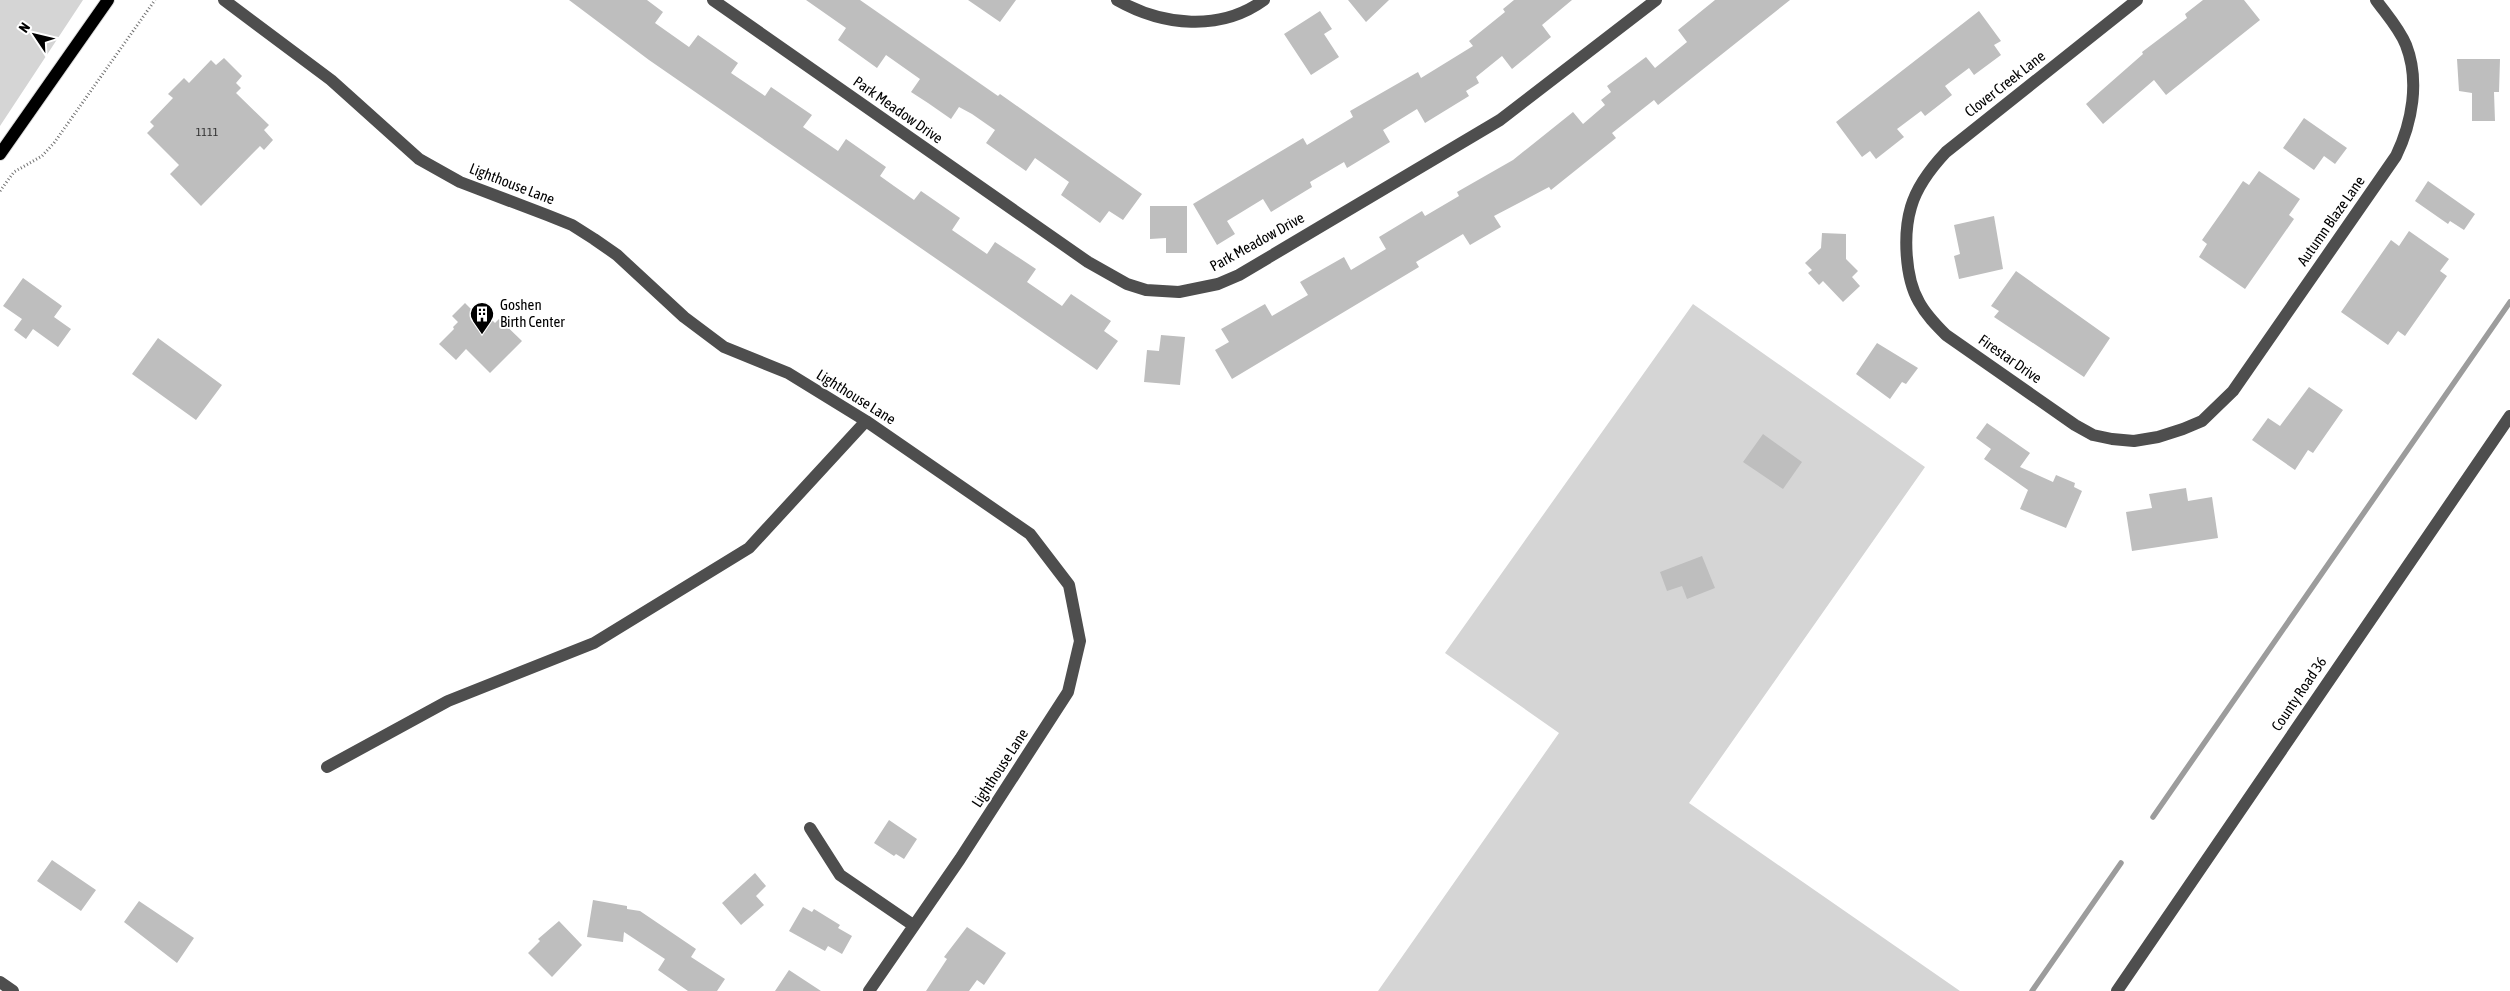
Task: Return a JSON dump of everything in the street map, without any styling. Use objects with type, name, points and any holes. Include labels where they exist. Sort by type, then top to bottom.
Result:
[{"type":"main road","points":[[0,154],[108,0]]},
{"type":"street","name":"Lighthouse Lane","points":[[224,0],[332,80],[419,158],[460,182],[572,225],[617,255],[684,317],[724,347],[788,373],[866,421],[1030,534],[1069,585],[1080,641],[1068,692],[960,859],[913,924],[869,991]]},
{"type":"street","name":"Park Meadow Drive","points":[[713,0],[1095,266],[1127,284],[1164,292],[1196,290],[1238,275],[1500,120],[1656,0]]},
{"type":"street","points":[[1117,0],[1150,15],[1166,19],[1198,22],[1228,19],[1248,11],[1264,0]]},
{"type":"street","name":"Clover Creek Lane","points":[[1911,208],[1929,170],[1946,152],[2137,0]]},
{"type":"street","name":"Autumn Blaze Lane","points":[[2183,429],[2202,421],[2233,390],[2396,156],[2405,138],[2413,91],[2411,65],[2406,44],[2376,0]]},
{"type":"street","name":"Firestar Drive","points":[[1911,208],[1907,262],[1911,278],[1918,301],[1946,335],[2093,435],[2134,440],[2158,438],[2183,429]]},
{"type":"street","name":"County Road 36","points":[[2117,991],[2510,416]]},
{"type":"street","points":[[327,766],[448,701],[594,643],[749,548],[866,421]]},
{"type":"street","points":[[810,828],[840,875],[913,924]]},
{"type":"street","points":[[0,982],[13,991]]},
{"type":"path","points":[[0,191],[14,172],[42,156],[54,144],[155,0]]},
{"type":"shaded area","points":[[0,0],[83,0],[0,126]]},
{"type":"shaded area","points":[[1693,304],[1925,467],[1689,803],[1960,991],[1378,991],[1559,733],[1445,653]]},
{"type":"building","points":[[569,0],[647,0],[663,12],[655,23],[689,47],[698,35],[738,63],[731,73],[765,96],[771,87],[812,115],[803,127],[838,151],[846,139],[886,167],[880,176],[914,200],[921,191],[960,218],[952,230],[987,254],[995,242],[1036,269],[1027,282],[1062,306],[1071,294],[1111,321],[1104,331],[1118,341],[1097,370],[649,60]]},
{"type":"building","points":[[806,0],[860,0],[998,96],[1000,94],[1142,194],[1123,220],[1109,211],[1100,223],[1061,195],[1069,182],[1035,158],[1026,171],[986,143],[995,130],[972,114],[959,107],[951,119],[911,92],[920,79],[886,55],[877,68],[838,40],[846,28]]},
{"type":"building","points":[[968,0],[1016,0],[1000,22]]},
{"type":"building","points":[[1348,0],[1389,0],[1366,22]]},
{"type":"building","points":[[1514,0],[1572,0],[1542,25],[1551,37],[1512,69],[1502,56],[1476,77],[1479,83],[1466,91],[1469,96],[1425,123],[1417,109],[1383,130],[1390,142],[1347,168],[1344,162],[1310,182],[1312,187],[1271,212],[1263,199],[1227,221],[1235,234],[1217,245],[1193,204],[1303,138],[1307,145],[1353,117],[1350,111],[1418,72],[1421,78],[1473,46],[1469,41],[1505,12],[1503,9]]},
{"type":"building","points":[[1715,0],[1790,0],[1658,105],[1654,100],[1612,133],[1616,138],[1551,190],[1549,187],[1494,216],[1501,227],[1470,245],[1463,234],[1416,262],[1419,267],[1232,379],[1215,350],[1229,342],[1221,329],[1265,304],[1272,316],[1308,295],[1300,282],[1344,257],[1351,270],[1386,249],[1379,237],[1422,211],[1425,216],[1459,196],[1457,192],[1513,160],[1573,112],[1583,124],[1605,105],[1601,100],[1611,92],[1607,86],[1646,57],[1655,68],[1687,42],[1678,30]]},
{"type":"building","points":[[2203,0],[2244,0],[2260,20],[2166,95],[2154,80],[2103,124],[2086,104],[2143,54],[2142,52],[2187,18],[2185,14]]},
{"type":"building","points":[[1320,11],[1332,29],[1324,34],[1339,57],[1311,75],[1284,34]]},
{"type":"building","points":[[1979,11],[2001,41],[1994,45],[2001,55],[1974,75],[1969,68],[1945,86],[1952,95],[1925,116],[1921,111],[1897,129],[1904,137],[1876,159],[1870,151],[1862,157],[1836,122]]},
{"type":"building","points":[[224,58],[242,76],[236,83],[241,88],[236,93],[269,125],[264,130],[273,140],[264,150],[260,146],[201,206],[170,174],[179,165],[147,133],[154,126],[150,122],[173,98],[168,94],[184,78],[189,83],[211,60],[216,65]]},
{"type":"building","points":[[2457,59],[2500,59],[2499,92],[2494,92],[2495,121],[2472,121],[2472,93],[2459,91]]},
{"type":"building","points":[[2304,118],[2347,148],[2335,164],[2324,156],[2314,170],[2283,148]]},
{"type":"building","points":[[2259,171],[2300,199],[2289,215],[2294,219],[2245,289],[2199,257],[2207,244],[2202,240],[2243,181],[2249,185]]},
{"type":"building","points":[[2428,181],[2475,214],[2464,230],[2450,221],[2448,224],[2415,201]]},
{"type":"building","points":[[1150,206],[1187,206],[1187,253],[1166,253],[1166,238],[1150,239]]},
{"type":"building","points":[[1994,216],[2003,269],[1959,279],[1954,256],[1960,254],[1954,225]]},
{"type":"building","points":[[2409,231],[2449,259],[2440,271],[2447,276],[2405,336],[2398,331],[2388,345],[2341,312],[2391,240],[2399,246]]},
{"type":"building","points":[[1822,233],[1846,234],[1846,259],[1858,271],[1852,277],[1860,286],[1843,302],[1823,281],[1819,285],[1808,273],[1812,270],[1805,263],[1821,248]]},
{"type":"building","points":[[2016,271],[2110,338],[2084,377],[1994,317],[1999,311],[1991,306]]},
{"type":"building","points":[[23,278],[62,306],[54,317],[71,329],[58,347],[33,329],[26,339],[14,330],[22,319],[3,306]]},
{"type":"building","name":"Goshen Birth Center","points":[[465,303],[471,309],[476,304],[495,323],[499,319],[522,341],[490,373],[466,349],[456,360],[439,344],[454,329],[453,327],[458,322],[452,316]]},
{"type":"building","points":[[1161,335],[1185,337],[1180,385],[1144,382],[1147,350],[1159,351]]},
{"type":"building","points":[[158,338],[222,385],[196,420],[132,374]]},
{"type":"building","points":[[1877,343],[1918,368],[1906,384],[1902,382],[1890,399],[1856,374]]},
{"type":"building","points":[[2309,387],[2343,410],[2313,453],[2308,450],[2295,470],[2252,440],[2268,418],[2280,426]]},
{"type":"building","points":[[1987,423],[2030,453],[2020,467],[2053,482],[2056,475],[2075,483],[2074,487],[2082,491],[2066,528],[2020,509],[2028,490],[1984,459],[1991,449],[1976,438]]},
{"type":"building","points":[[1763,434],[1802,462],[1783,489],[1743,462]]},
{"type":"building","points":[[2186,488],[2188,501],[2212,497],[2218,538],[2132,551],[2126,512],[2152,508],[2149,494]]},
{"type":"building","points":[[1702,556],[1715,588],[1687,599],[1682,586],[1667,591],[1660,572]]},
{"type":"building","points":[[889,820],[917,839],[904,859],[896,854],[894,856],[874,843]]},
{"type":"building","points":[[52,860],[96,890],[81,911],[37,881]]},
{"type":"building","points":[[755,873],[766,886],[756,896],[764,905],[741,925],[722,903]]},
{"type":"building","points":[[593,900],[627,906],[627,909],[640,911],[696,949],[691,957],[725,979],[717,991],[688,991],[658,970],[665,959],[624,932],[623,942],[587,937]]},
{"type":"building","points":[[139,901],[194,938],[177,963],[124,922]]},
{"type":"building","points":[[803,907],[812,912],[814,909],[840,925],[838,928],[852,936],[842,954],[828,946],[825,951],[789,931]]},
{"type":"building","points":[[559,921],[582,945],[552,977],[528,953],[540,941],[538,939]]},
{"type":"building","points":[[967,927],[1006,953],[984,985],[977,980],[969,991],[926,991],[947,959],[944,957]]},
{"type":"building","points":[[789,970],[821,991],[775,991]]},
{"type":"waterway","points":[[2153,817],[2510,302]]},
{"type":"waterway","points":[[2032,991],[2121,863]]},
{"type":"place","name":"Goshen Birth Center","points":[[482,335]]}]
